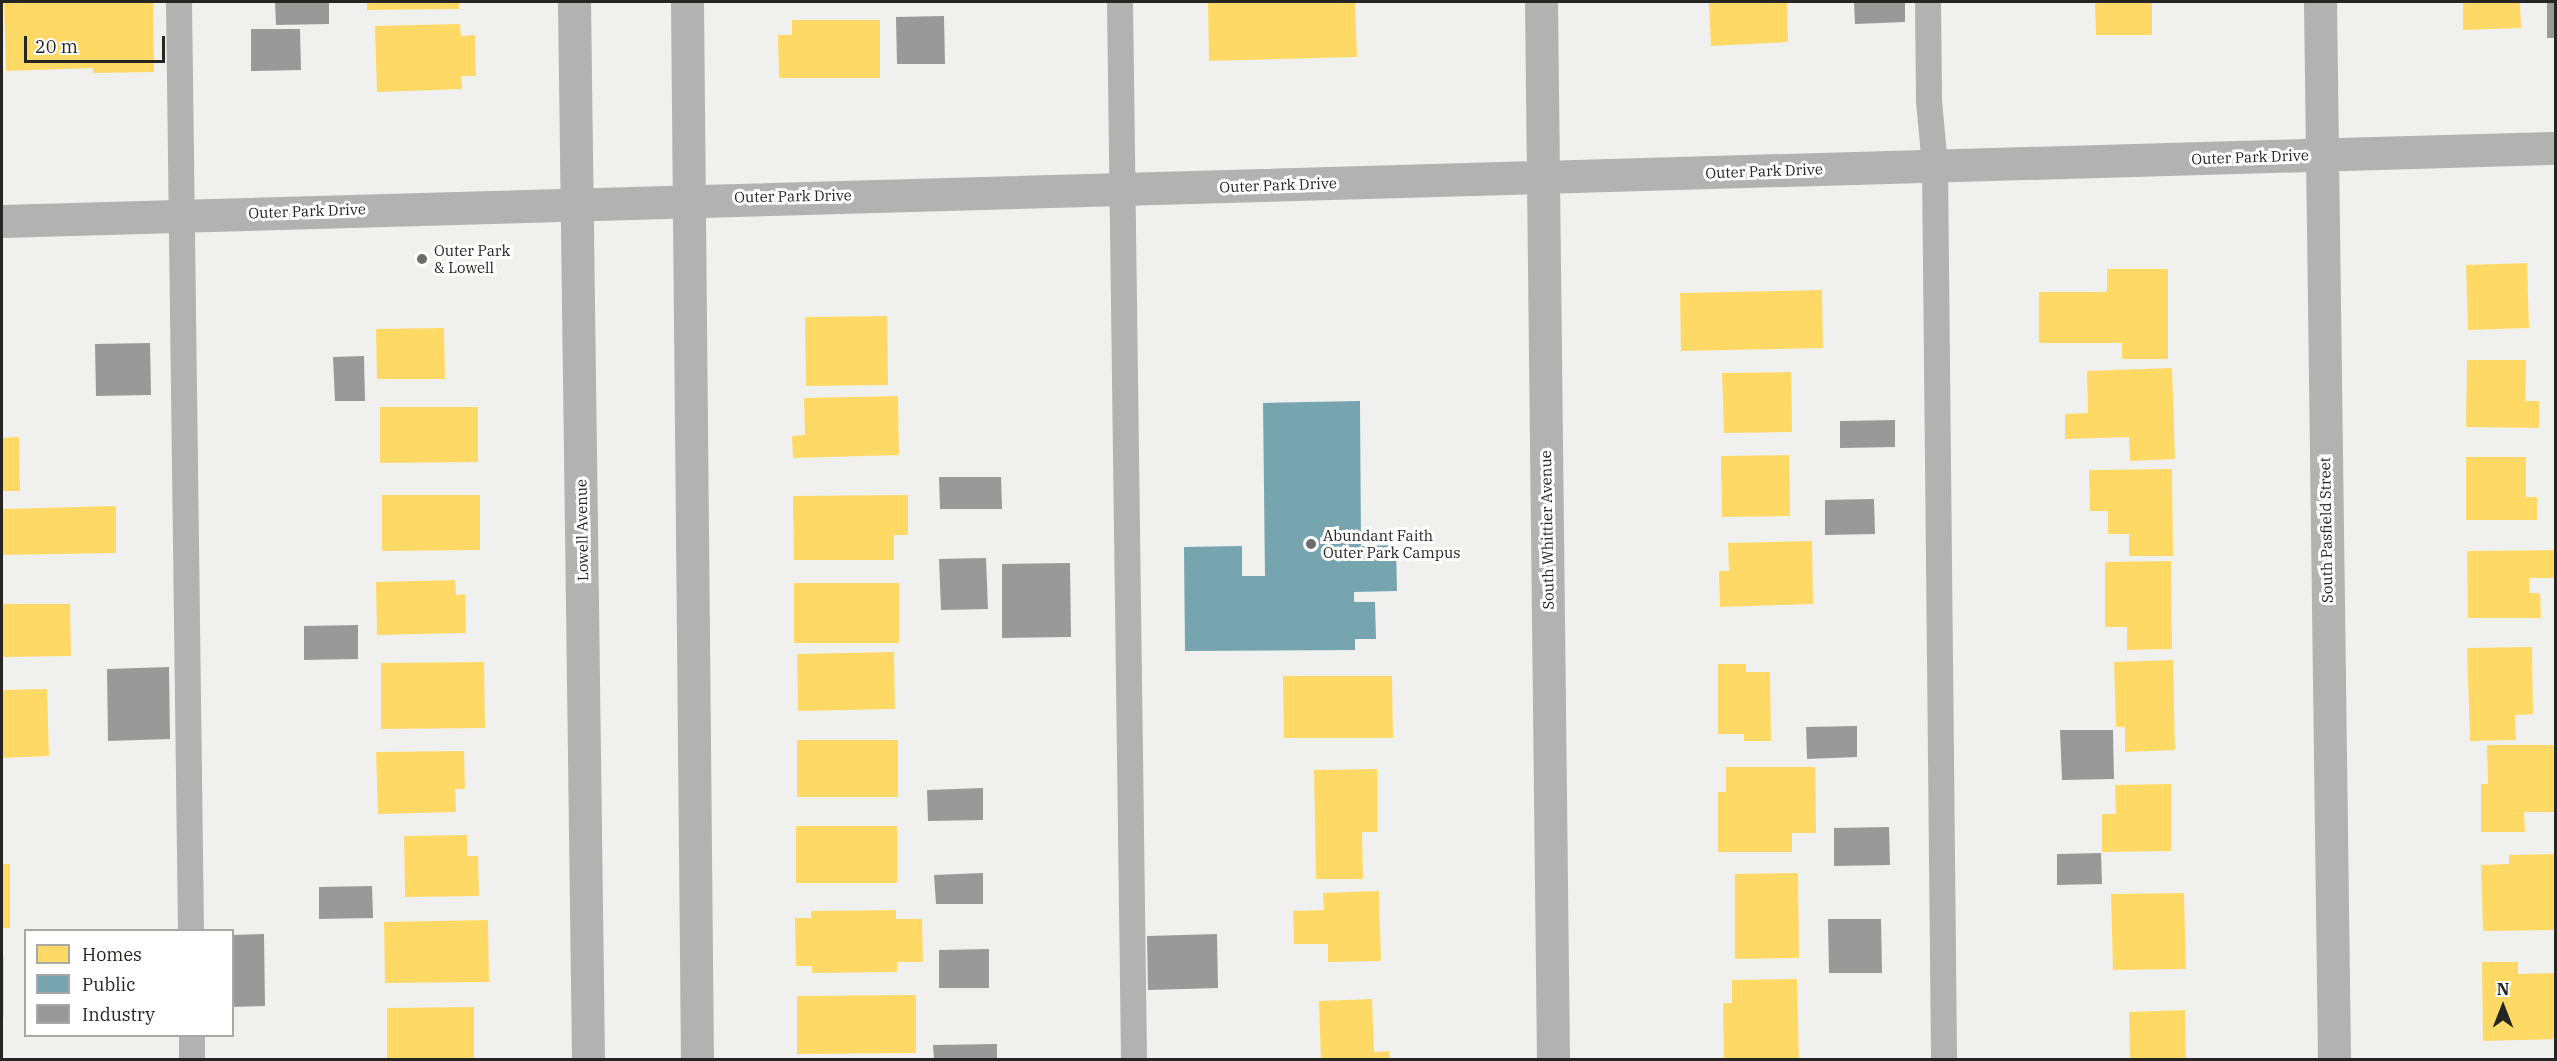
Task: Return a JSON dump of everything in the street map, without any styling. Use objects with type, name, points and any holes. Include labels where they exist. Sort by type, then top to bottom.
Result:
[{"type":"street","name":"Lowell Avenue","points":[[574,2],[588,1059]]},
{"type":"street","points":[[687,2],[697,1059]]},
{"type":"street","name":"South Whittier Avenue","points":[[1541,2],[1545,178],[1553,1059]]},
{"type":"street","name":"South Pasfield Street","points":[[2320,2],[2334,1059]]},
{"type":"street","name":"Outer Park Drive","points":[[2,221],[578,202],[1545,178],[2556,148]]},
{"type":"lane","points":[[179,2],[191,929]]},
{"type":"lane","points":[[1120,2],[1134,1059]]},
{"type":"lane","points":[[1928,2],[1929,101],[1935,166],[1944,1059]]},
{"type":"lane","points":[[192,1037],[192,1059]]},
{"type":"building: Homes","points":[[4,2],[153,2],[154,72],[93,73],[93,68],[6,71]]},
{"type":"building: Homes","points":[[367,2],[459,2],[459,9],[367,10]]},
{"type":"building: Homes","points":[[1208,2],[1355,2],[1357,57],[1209,61]]},
{"type":"building: Homes","points":[[1709,2],[1787,2],[1788,42],[1711,46]]},
{"type":"building: Homes","points":[[2095,2],[2152,2],[2152,35],[2096,35]]},
{"type":"building: Homes","points":[[2463,2],[2520,2],[2521,28],[2463,30]]},
{"type":"building: Homes","points":[[792,20],[880,20],[880,78],[779,78],[778,35],[792,35]]},
{"type":"building: Homes","points":[[460,24],[461,36],[475,35],[476,76],[461,76],[462,89],[377,92],[375,26]]},
{"type":"building: Homes","points":[[2527,263],[2529,328],[2468,330],[2466,265]]},
{"type":"building: Homes","points":[[2107,269],[2168,269],[2168,359],[2122,359],[2122,343],[2039,343],[2039,292],[2107,292]]},
{"type":"building: Homes","points":[[1822,290],[1823,348],[1681,351],[1680,293]]},
{"type":"building: Homes","points":[[887,316],[888,385],[806,386],[805,317]]},
{"type":"building: Homes","points":[[444,328],[445,379],[377,379],[376,329]]},
{"type":"building: Homes","points":[[2467,360],[2526,360],[2525,401],[2539,401],[2539,428],[2466,427]]},
{"type":"building: Homes","points":[[2172,368],[2175,459],[2130,461],[2129,437],[2065,439],[2065,414],[2088,413],[2087,371]]},
{"type":"building: Homes","points":[[1791,372],[1792,432],[1724,433],[1722,373]]},
{"type":"building: Homes","points":[[898,396],[899,455],[793,458],[792,436],[805,435],[804,398]]},
{"type":"building: Homes","points":[[380,407],[478,407],[478,462],[380,463]]},
{"type":"building: Homes","points":[[19,437],[20,491],[2,491],[2,438]]},
{"type":"building: Homes","points":[[1789,455],[1790,516],[1722,517],[1721,456]]},
{"type":"building: Homes","points":[[2466,457],[2526,457],[2526,497],[2537,497],[2537,520],[2466,520]]},
{"type":"building: Homes","points":[[2172,469],[2173,556],[2129,556],[2129,534],[2108,534],[2108,511],[2090,511],[2089,470]]},
{"type":"building: Homes","points":[[382,495],[480,495],[480,550],[382,551]]},
{"type":"building: Homes","points":[[908,495],[908,535],[894,535],[894,560],[794,560],[793,496]]},
{"type":"building: Homes","points":[[116,506],[116,553],[2,555],[2,509]]},
{"type":"building: Homes","points":[[1812,541],[1813,604],[1720,607],[1719,571],[1729,571],[1728,543]]},
{"type":"building: Homes","points":[[2556,550],[2556,578],[2529,578],[2529,593],[2540,593],[2541,618],[2468,618],[2467,551]]},
{"type":"building: Homes","points":[[2171,561],[2172,649],[2127,650],[2127,627],[2105,627],[2105,562]]},
{"type":"building: Homes","points":[[455,580],[456,595],[465,594],[466,633],[377,635],[376,582]]},
{"type":"building: Homes","points":[[794,583],[899,583],[899,643],[794,643]]},
{"type":"building: Homes","points":[[2,604],[70,604],[71,656],[2,657]]},
{"type":"building: Homes","points":[[2532,647],[2533,714],[2515,715],[2516,740],[2470,741],[2467,648]]},
{"type":"building: Homes","points":[[894,652],[895,709],[798,711],[797,654]]},
{"type":"building: Homes","points":[[2173,660],[2175,750],[2125,752],[2125,727],[2116,727],[2114,662]]},
{"type":"building: Homes","points":[[484,662],[485,728],[381,729],[381,663]]},
{"type":"building: Homes","points":[[1718,664],[1746,664],[1746,672],[1770,672],[1771,741],[1744,741],[1744,734],[1718,734]]},
{"type":"building: Homes","points":[[1283,676],[1392,676],[1393,738],[1284,738]]},
{"type":"building: Homes","points":[[47,689],[49,756],[2,758],[2,690]]},
{"type":"building: Homes","points":[[797,740],[898,740],[898,797],[797,797]]},
{"type":"building: Homes","points":[[2487,745],[2556,745],[2556,812],[2524,812],[2525,832],[2481,832],[2481,784],[2488,784]]},
{"type":"building: Homes","points":[[464,751],[465,789],[455,789],[456,812],[378,814],[376,752]]},
{"type":"building: Homes","points":[[1726,767],[1815,767],[1816,833],[1792,833],[1792,852],[1718,852],[1718,792],[1726,792]]},
{"type":"building: Homes","points":[[1377,769],[1377,832],[1362,832],[1363,879],[1316,879],[1314,770]]},
{"type":"building: Homes","points":[[2171,784],[2171,851],[2102,852],[2102,814],[2116,814],[2115,785]]},
{"type":"building: Homes","points":[[796,826],[897,826],[897,883],[796,883]]},
{"type":"building: Homes","points":[[467,835],[467,856],[478,856],[479,896],[405,897],[404,836]]},
{"type":"building: Homes","points":[[2556,854],[2556,930],[2483,931],[2481,865],[2509,864],[2509,855]]},
{"type":"building: Homes","points":[[2,864],[10,864],[10,928],[2,928]]},
{"type":"building: Homes","points":[[1798,873],[1799,958],[1735,959],[1735,874]]},
{"type":"building: Homes","points":[[1379,891],[1381,961],[1328,962],[1328,944],[1294,944],[1293,911],[1324,910],[1323,893]]},
{"type":"building: Homes","points":[[2184,893],[2186,969],[2113,970],[2111,894]]},
{"type":"building: Homes","points":[[896,910],[896,919],[922,919],[923,962],[897,962],[897,972],[812,973],[812,966],[796,966],[795,918],[811,918],[811,911]]},
{"type":"building: Homes","points":[[488,920],[489,982],[385,983],[384,922]]},
{"type":"building: Homes","points":[[2,957],[4,957],[4,1017],[2,1017]]},
{"type":"building: Homes","points":[[2482,962],[2518,962],[2518,974],[2556,973],[2556,1039],[2483,1041]]},
{"type":"building: Homes","points":[[1797,979],[1799,1060],[1724,1060],[1723,1003],[1732,1003],[1732,980]]},
{"type":"building: Homes","points":[[916,995],[916,1053],[797,1054],[797,996]]},
{"type":"building: Homes","points":[[1372,999],[1374,1052],[1389,1051],[1390,1060],[1321,1060],[1319,1001]]},
{"type":"building: Homes","points":[[474,1007],[474,1060],[387,1060],[387,1008]]},
{"type":"building: Homes","points":[[2185,1010],[2186,1060],[2130,1060],[2129,1012]]},
{"type":"building: Public","points":[[1360,401],[1361,546],[1396,545],[1397,591],[1354,592],[1354,602],[1375,602],[1376,639],[1355,639],[1355,650],[1185,651],[1184,547],[1242,546],[1242,576],[1265,576],[1263,403]]},
{"type":"building: Industry","points":[[275,2],[329,2],[329,24],[276,25]]},
{"type":"building: Industry","points":[[1854,2],[1905,2],[1905,22],[1855,24]]},
{"type":"building: Industry","points":[[2547,2],[2556,2],[2556,38],[2547,38]]},
{"type":"building: Industry","points":[[944,16],[945,64],[897,64],[896,17]]},
{"type":"building: Industry","points":[[251,29],[300,29],[301,70],[251,71]]},
{"type":"building: Industry","points":[[150,343],[151,395],[96,396],[95,344]]},
{"type":"building: Industry","points":[[364,356],[365,401],[335,401],[333,357]]},
{"type":"building: Industry","points":[[1895,420],[1895,447],[1840,448],[1840,421]]},
{"type":"building: Industry","points":[[939,477],[1001,477],[1002,509],[940,509]]},
{"type":"building: Industry","points":[[1874,499],[1875,534],[1825,535],[1825,500]]},
{"type":"building: Industry","points":[[986,558],[988,609],[941,610],[939,559]]},
{"type":"building: Industry","points":[[1070,563],[1071,637],[1002,638],[1002,564]]},
{"type":"building: Industry","points":[[358,625],[358,659],[304,660],[304,626]]},
{"type":"building: Industry","points":[[169,667],[170,739],[108,741],[107,669]]},
{"type":"building: Industry","points":[[1857,726],[1857,757],[1807,759],[1806,727]]},
{"type":"building: Industry","points":[[2060,730],[2113,730],[2114,779],[2062,780]]},
{"type":"building: Industry","points":[[983,788],[983,820],[928,821],[927,790]]},
{"type":"building: Industry","points":[[1889,827],[1890,865],[1834,866],[1834,828]]},
{"type":"building: Industry","points":[[2101,853],[2102,884],[2057,885],[2057,854]]},
{"type":"building: Industry","points":[[983,873],[983,904],[936,904],[934,875]]},
{"type":"building: Industry","points":[[372,886],[373,918],[319,919],[319,887]]},
{"type":"building: Industry","points":[[1828,919],[1881,919],[1882,973],[1829,973]]},
{"type":"building: Industry","points":[[264,934],[265,1006],[234,1007],[234,935]]},
{"type":"building: Industry","points":[[1217,934],[1218,988],[1148,990],[1147,936]]},
{"type":"building: Industry","points":[[989,949],[989,988],[939,988],[939,950]]},
{"type":"building: Industry","points":[[997,1044],[997,1060],[934,1060],[933,1045]]},
{"type":"place","name":"Outer Park & Lowell","points":[[422,259]]},
{"type":"place","name":"Abundant Faith Outer Park Campus","points":[[1311,544]]}]
